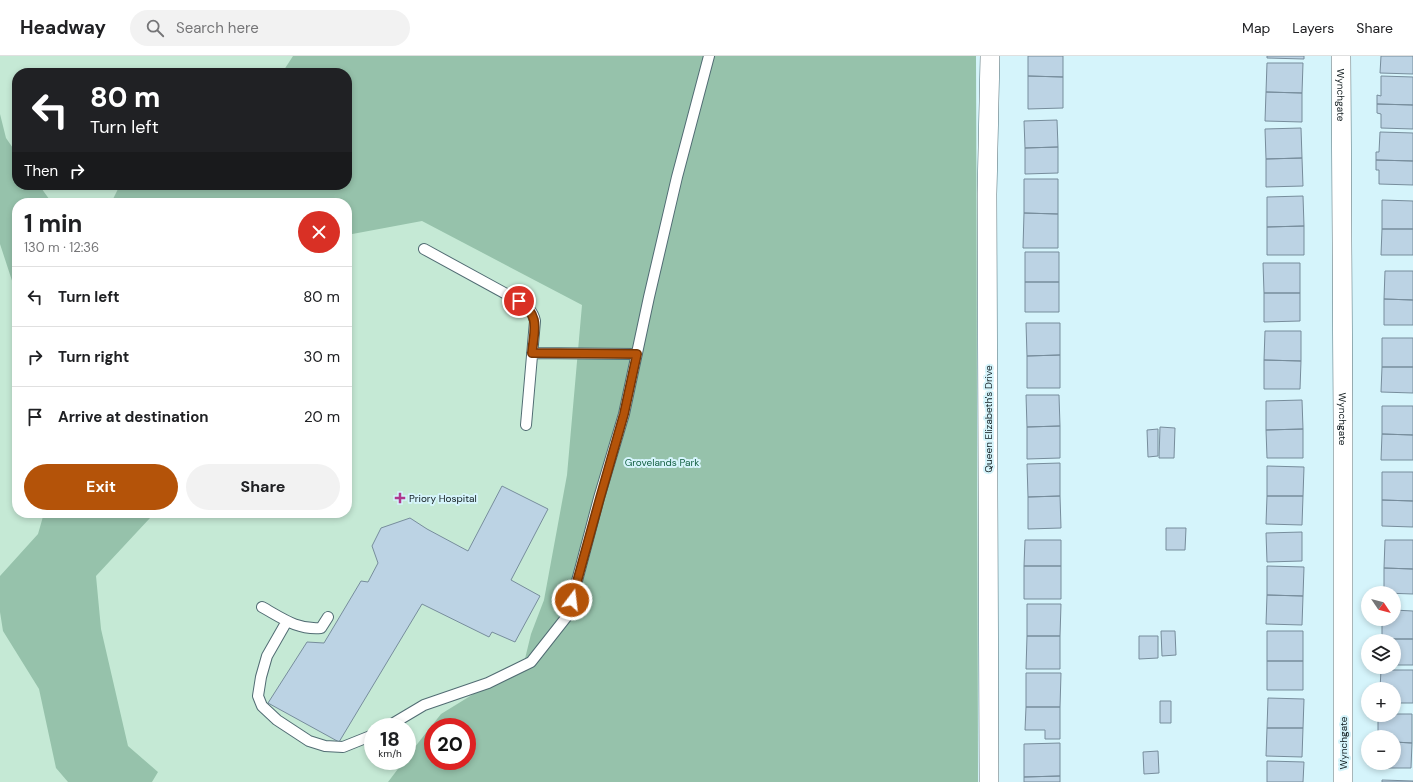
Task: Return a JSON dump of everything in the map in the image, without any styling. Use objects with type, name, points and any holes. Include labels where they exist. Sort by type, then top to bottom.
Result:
[{"type":"street","name":"Queen Elizabeth's Drive","points":[[988,782],[987,194],[990,56]]},
{"type":"street","name":"Wynchgate","points":[[1341,56],[1343,782]]},
{"type":"lane","points":[[402,718],[424,705],[488,683],[531,662],[568,615],[624,414],[677,177],[709,56]]},
{"type":"lane","points":[[424,249],[519,301],[528,307],[534,315],[535,321],[526,425]]},
{"type":"lane","points":[[532,353],[637,354]]},
{"type":"lane","points":[[262,607],[296,626],[310,629],[321,628],[328,617]]},
{"type":"lane","points":[[287,621],[267,656],[261,677],[258,696],[262,706],[277,720],[309,741],[325,746],[343,747],[364,739]]},
{"type":"green space","name":"Grovelands Park","points":[[0,56],[976,56],[978,782],[0,782]]},
{"type":"green space","name":"Grovelands Park","points":[[293,56],[976,56],[978,782],[388,782],[397,770],[416,770],[416,746],[424,736],[424,770],[476,770],[476,718],[438,718],[441,714],[524,663],[531,634],[544,600],[567,475],[582,305],[422,221],[352,234],[352,198],[114,198],[118,190],[352,190],[352,68],[285,68]]},
{"type":"green space","points":[[0,114],[6,138],[12,147],[12,190],[43,190],[48,198],[12,198],[12,281],[0,244]]},
{"type":"green space","points":[[43,518],[150,518],[96,576],[101,629],[128,746],[158,772],[152,782],[68,782],[56,768],[39,689],[3,631],[0,612],[0,576],[38,534]]},
{"type":"building","points":[[1028,56],[1063,56],[1063,77],[1028,76]]},
{"type":"building","points":[[1267,56],[1304,56],[1304,59],[1267,58]]},
{"type":"building","points":[[1381,56],[1413,56],[1413,74],[1380,73]]},
{"type":"building","points":[[1267,63],[1303,63],[1302,93],[1266,92]]},
{"type":"building","points":[[1028,76],[1063,77],[1063,108],[1028,109]]},
{"type":"building","points":[[1381,76],[1413,77],[1413,105],[1377,104],[1377,95],[1381,96]]},
{"type":"building","points":[[1266,92],[1302,93],[1302,122],[1265,121]]},
{"type":"building","points":[[1377,104],[1413,105],[1413,129],[1381,128],[1381,114],[1377,113]]},
{"type":"building","points":[[1057,120],[1058,147],[1025,148],[1024,121]]},
{"type":"building","points":[[1301,128],[1302,158],[1266,159],[1265,129]]},
{"type":"building","points":[[1380,132],[1413,133],[1413,161],[1376,160],[1376,152],[1379,152]]},
{"type":"building","points":[[1058,147],[1058,173],[1025,174],[1025,148]]},
{"type":"building","points":[[1302,158],[1303,186],[1266,187],[1266,159]]},
{"type":"building","points":[[1376,160],[1413,161],[1413,185],[1379,184],[1379,170],[1376,170]]},
{"type":"building","points":[[1024,179],[1058,179],[1058,214],[1024,213]]},
{"type":"building","points":[[1303,196],[1304,226],[1267,227],[1267,197]]},
{"type":"building","points":[[1382,200],[1413,201],[1413,229],[1382,229]]},
{"type":"building","points":[[1024,213],[1058,214],[1058,248],[1023,248]]},
{"type":"building","points":[[1304,226],[1304,255],[1267,255],[1267,227]]},
{"type":"building","points":[[1382,229],[1413,229],[1413,255],[1381,255]]},
{"type":"building","points":[[1025,252],[1059,252],[1059,282],[1025,282]]},
{"type":"building","points":[[1263,263],[1300,263],[1300,293],[1264,293]]},
{"type":"building","points":[[1385,271],[1413,271],[1413,300],[1384,299]]},
{"type":"building","points":[[1025,282],[1059,282],[1059,312],[1025,312]]},
{"type":"building","points":[[1264,293],[1300,293],[1300,321],[1264,322]]},
{"type":"building","points":[[1384,299],[1413,300],[1413,325],[1384,325]]},
{"type":"building","points":[[1026,323],[1060,323],[1060,355],[1027,356]]},
{"type":"building","points":[[1265,331],[1301,331],[1301,361],[1264,360]]},
{"type":"building","points":[[1382,338],[1413,338],[1413,367],[1382,367]]},
{"type":"building","points":[[1060,355],[1060,388],[1027,388],[1027,356]]},
{"type":"building","points":[[1264,360],[1301,361],[1300,389],[1264,389]]},
{"type":"building","points":[[1382,367],[1413,367],[1413,393],[1381,392]]},
{"type":"building","points":[[1026,395],[1059,395],[1060,426],[1027,427]]},
{"type":"building","points":[[1302,400],[1303,429],[1266,430],[1266,401]]},
{"type":"building","points":[[1382,406],[1413,406],[1413,435],[1382,434]]},
{"type":"building","points":[[1060,426],[1060,458],[1027,459],[1027,427]]},
{"type":"building","points":[[1160,427],[1175,428],[1174,458],[1159,458]]},
{"type":"building","points":[[1158,429],[1158,456],[1148,457],[1147,430]]},
{"type":"building","points":[[1303,429],[1303,458],[1267,458],[1266,430]]},
{"type":"building","points":[[1382,434],[1413,435],[1413,460],[1381,460]]},
{"type":"building","points":[[1060,463],[1060,496],[1028,497],[1027,464]]},
{"type":"building","points":[[1267,466],[1304,467],[1303,496],[1267,496]]},
{"type":"building","points":[[1382,472],[1413,472],[1413,501],[1382,500]]},
{"type":"building","points":[[502,486],[548,509],[511,580],[540,596],[515,642],[492,632],[489,637],[422,604],[339,742],[268,703],[307,642],[324,643],[361,581],[368,582],[378,563],[372,546],[381,528],[410,518],[468,551]]},
{"type":"building","points":[[1060,496],[1061,528],[1028,529],[1028,497]]},
{"type":"building","points":[[1267,496],[1303,496],[1302,525],[1266,524]]},
{"type":"building","points":[[1382,500],[1413,501],[1413,527],[1382,526]]},
{"type":"building","points":[[1166,528],[1186,528],[1185,550],[1166,550]]},
{"type":"building","points":[[1302,532],[1302,561],[1267,562],[1266,533]]},
{"type":"building","points":[[1025,540],[1061,540],[1061,566],[1024,566]]},
{"type":"building","points":[[1385,540],[1413,540],[1413,569],[1384,568]]},
{"type":"building","points":[[1024,566],[1061,566],[1061,599],[1024,599]]},
{"type":"building","points":[[1267,566],[1304,567],[1303,596],[1267,595]]},
{"type":"building","points":[[1384,568],[1413,569],[1413,594],[1401,594],[1401,586],[1384,586]]},
{"type":"building","points":[[1267,595],[1303,596],[1302,625],[1266,624]]},
{"type":"building","points":[[1027,604],[1061,604],[1060,636],[1027,636]]},
{"type":"building","points":[[1401,610],[1413,611],[1413,639],[1401,639],[1401,634],[1382,634],[1382,626],[1401,626]]},
{"type":"building","points":[[1161,631],[1175,631],[1176,655],[1162,656]]},
{"type":"building","points":[[1267,631],[1303,631],[1303,661],[1267,661]]},
{"type":"building","points":[[1027,636],[1060,636],[1060,669],[1026,669]]},
{"type":"building","points":[[1139,636],[1158,636],[1158,658],[1139,659]]},
{"type":"building","points":[[1401,639],[1413,639],[1413,665],[1401,665]]},
{"type":"building","points":[[1267,661],[1303,661],[1303,690],[1267,690]]},
{"type":"building","points":[[1401,670],[1413,670],[1413,703],[1401,703],[1401,682],[1380,682],[1381,674],[1401,674]]},
{"type":"building","points":[[1026,673],[1061,673],[1060,707],[1026,707]]},
{"type":"building","points":[[1268,698],[1304,699],[1303,728],[1267,728]]},
{"type":"building","points":[[1160,701],[1171,701],[1171,723],[1160,723]]},
{"type":"building","points":[[1026,707],[1060,707],[1060,739],[1045,739],[1045,730],[1025,730]]},
{"type":"building","points":[[1401,714],[1412,714],[1412,743],[1401,742],[1401,730],[1378,730],[1378,722],[1401,722]]},
{"type":"building","points":[[1267,728],[1303,728],[1302,757],[1266,756]]},
{"type":"building","points":[[1401,742],[1412,743],[1411,768],[1401,768]]},
{"type":"building","points":[[1060,743],[1060,776],[1024,777],[1024,744]]},
{"type":"building","points":[[1158,751],[1159,773],[1144,774],[1143,752]]},
{"type":"building","points":[[1267,761],[1304,762],[1303,782],[1267,782]]},
{"type":"building","points":[[1060,776],[1060,782],[1024,782],[1024,777]]},
{"type":"building","points":[[1382,780],[1413,781],[1413,782],[1382,782]]},
{"type":"place","name":"Priory Hospital","points":[[400,498]]},
{"type":"route","points":[[519,301],[528,307],[534,315],[535,321],[532,353],[637,354],[624,414],[572,600]]}]
